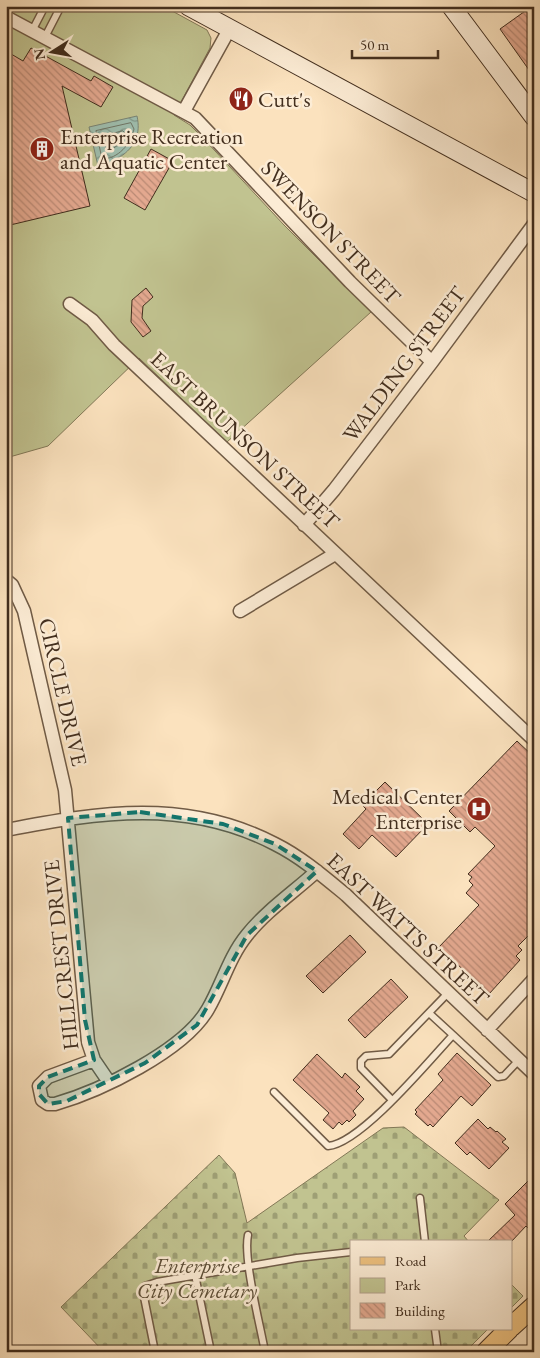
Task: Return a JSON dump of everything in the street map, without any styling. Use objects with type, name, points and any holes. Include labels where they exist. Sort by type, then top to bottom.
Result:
[{"type":"main road","points":[[188,6],[534,193]]},
{"type":"main road","points":[[453,7],[534,117]]},
{"type":"main road","points":[[512,1326],[534,1306]]},
{"type":"main road","points":[[486,1352],[508,1330]]},
{"type":"street","name":"SWENSON STREET","points":[[6,17],[195,118],[350,282],[432,362]]},
{"type":"street","points":[[184,111],[230,28]]},
{"type":"street","name":"WALDING STREET","points":[[304,525],[334,490],[432,362],[534,224]]},
{"type":"street","name":"EAST BRUNSON STREET","points":[[70,304],[92,320],[114,345],[534,740]]},
{"type":"street","points":[[240,611],[335,554]]},
{"type":"street","name":"CIRCLE DRIVE","points":[[6,580],[12,585],[24,611],[65,790],[68,818]]},
{"type":"street","name":"EAST WATTS STREET","points":[[6,830],[68,818],[140,812],[168,814],[214,822],[249,832],[275,844],[317,871],[346,895],[534,1074]]},
{"type":"street","name":"HILLCREST DRIVE","points":[[68,818],[85,1020],[94,1060],[109,1082]]},
{"type":"street","points":[[94,1060],[48,1077],[39,1086],[42,1100],[48,1104],[55,1104],[95,1090],[165,1051],[197,1025],[208,1009],[231,958],[247,935],[317,871]]},
{"type":"street","points":[[487,1030],[534,979]]},
{"type":"lane","points":[[32,31],[45,6]]},
{"type":"lane","points":[[44,37],[61,6]]},
{"type":"lane","points":[[392,1100],[361,1068],[361,1061],[366,1056],[389,1054],[448,993]]},
{"type":"lane","points":[[429,1013],[498,1076],[504,1076],[519,1060]]},
{"type":"lane","points":[[274,1092],[328,1146],[338,1145],[358,1132],[392,1100],[453,1035]]},
{"type":"lane","points":[[420,1198],[425,1240]]},
{"type":"lane","points":[[248,1235],[246,1244],[249,1266],[265,1352]]},
{"type":"lane","points":[[155,1352],[143,1292],[144,1286],[156,1282],[249,1266],[350,1252]]},
{"type":"lane","points":[[195,1275],[211,1352]]},
{"type":"lane","points":[[435,1330],[438,1352]]},
{"type":"highlighted area","points":[[140,812],[223,824],[275,844],[317,871],[247,935],[197,1025],[145,1063],[67,1101],[48,1104],[39,1094],[39,1086],[48,1077],[94,1060],[85,1020],[68,818]]},
{"type":"green space","points":[[6,6],[163,6],[207,30],[211,38],[210,48],[174,115],[190,125],[202,137],[284,225],[371,312],[227,442],[139,358],[48,446],[6,458]]},
{"type":"green space","name":"Enterprise City Cemetary","points":[[404,1127],[499,1200],[464,1236],[467,1240],[350,1240],[350,1330],[487,1330],[465,1352],[104,1352],[61,1307],[219,1155],[235,1173],[247,1223],[383,1128]]},
{"type":"green space","points":[[512,1285],[523,1296],[512,1307]]},
{"type":"water","points":[[137,116],[138,129],[136,140],[130,149],[120,157],[121,161],[98,166],[89,127]]},
{"type":"building","points":[[528,9],[534,17],[534,77],[500,29]]},
{"type":"building","name":"Enterprise Recreation and Aquatic Center","points":[[31,48],[91,81],[94,76],[113,87],[101,107],[62,86],[90,206],[6,226],[6,51],[23,61]]},
{"type":"building","points":[[151,149],[173,161],[145,210],[124,198]]},
{"type":"building","points":[[146,288],[153,297],[143,306],[142,318],[151,331],[143,337],[131,322],[132,300]]},
{"type":"building","points":[[517,741],[534,757],[534,930],[518,946],[522,950],[516,956],[520,960],[489,994],[439,947],[479,905],[466,893],[473,885],[469,881],[472,877],[468,874],[495,846],[475,827],[470,832],[449,811]]},
{"type":"building","points":[[385,782],[428,824],[396,857],[372,835],[359,849],[343,834],[366,809],[362,805]]},
{"type":"building","points":[[350,935],[366,952],[323,993],[306,976]]},
{"type":"building","points":[[391,979],[408,997],[365,1038],[348,1020]]},
{"type":"building","points":[[457,1053],[491,1085],[472,1106],[461,1096],[433,1127],[430,1124],[428,1126],[415,1114],[417,1112],[415,1110],[443,1080],[438,1074]]},
{"type":"building","points":[[317,1054],[342,1078],[345,1073],[360,1087],[356,1091],[364,1099],[353,1111],[356,1115],[349,1122],[347,1120],[342,1125],[339,1122],[333,1129],[323,1120],[329,1113],[293,1080]]},
{"type":"building","points":[[478,1119],[488,1129],[490,1127],[506,1139],[502,1142],[509,1148],[489,1169],[470,1152],[467,1155],[455,1143]]},
{"type":"building","points":[[534,1175],[534,1234],[526,1226],[512,1241],[489,1240],[515,1215],[505,1204]]},
{"type":"place","name":"Cutt's","points":[[241,99]]},
{"type":"place","name":"Enterprise Recreation and Aquatic Center","points":[[42,149]]},
{"type":"place","name":"Medical Center Enterprise","points":[[479,809]]}]
